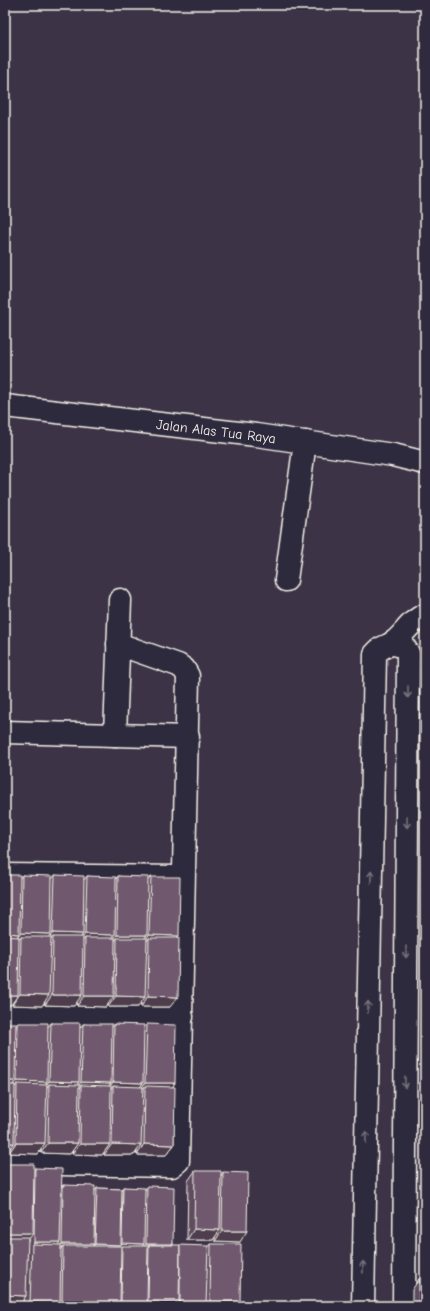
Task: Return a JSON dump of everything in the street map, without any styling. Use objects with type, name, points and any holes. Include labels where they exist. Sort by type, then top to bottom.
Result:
[{"type":"street","name":"Jalan Alas Tua Raya","points":[[5,406],[256,435],[393,455],[425,463]]},
{"type":"street","points":[[286,580],[304,442]]},
{"type":"street","points":[[115,735],[120,600]]},
{"type":"street","points":[[363,1306],[375,654],[381,647],[392,643],[411,623],[425,615]]},
{"type":"street","points":[[392,643],[404,647],[408,653],[404,1306]]},
{"type":"street","points":[[5,1163],[174,1166],[179,1158],[188,676],[184,669],[178,665],[118,644]]},
{"type":"street","points":[[5,732],[188,737]]},
{"type":"street","points":[[5,875],[185,877]]},
{"type":"street","points":[[5,1015],[182,1017]]},
{"type":"building","points":[[5,875],[20,875],[19,934],[5,933]]},
{"type":"building","points":[[22,875],[52,876],[51,934],[21,933]]},
{"type":"building","points":[[55,875],[84,876],[83,934],[53,933]]},
{"type":"building","points":[[87,876],[116,877],[115,935],[85,934]]},
{"type":"building","points":[[118,876],[148,877],[147,935],[117,935]]},
{"type":"building","points":[[151,877],[180,877],[179,936],[149,935]]},
{"type":"building","points":[[5,936],[19,937],[18,995],[5,995]]},
{"type":"building","points":[[21,937],[51,937],[49,995],[20,994]]},
{"type":"building","points":[[53,937],[83,937],[82,995],[52,995]]},
{"type":"building","points":[[85,938],[115,938],[114,996],[84,996]]},
{"type":"building","points":[[117,938],[147,938],[145,997],[116,996]]},
{"type":"building","points":[[149,938],[179,938],[178,997],[148,996]]},
{"type":"building","points":[[5,1023],[16,1023],[15,1081],[5,1081]]},
{"type":"building","points":[[18,1023],[48,1023],[47,1082],[17,1081]]},
{"type":"building","points":[[51,1023],[80,1023],[79,1082],[49,1081]]},
{"type":"building","points":[[83,1024],[112,1024],[111,1083],[81,1082]]},
{"type":"building","points":[[114,1024],[144,1025],[143,1083],[113,1082]]},
{"type":"building","points":[[147,1024],[176,1025],[175,1083],[145,1083]]},
{"type":"building","points":[[17,1084],[47,1085],[45,1143],[16,1143]]},
{"type":"building","points":[[49,1084],[79,1085],[78,1143],[48,1143]]},
{"type":"building","points":[[5,1085],[15,1085],[14,1143],[5,1143]]},
{"type":"building","points":[[81,1085],[111,1086],[110,1144],[80,1144]]},
{"type":"building","points":[[113,1086],[143,1087],[141,1145],[112,1144]]},
{"type":"building","points":[[145,1086],[175,1087],[174,1145],[144,1144]]},
{"type":"building","points":[[5,1164],[34,1164],[33,1233],[5,1233]]},
{"type":"building","points":[[35,1168],[62,1169],[60,1242],[34,1242]]},
{"type":"building","points":[[195,1171],[221,1171],[220,1230],[194,1229]]},
{"type":"building","points":[[223,1172],[248,1173],[247,1231],[222,1231]]},
{"type":"building","points":[[63,1185],[95,1186],[94,1244],[62,1244]]},
{"type":"building","points":[[147,1186],[174,1187],[173,1244],[146,1244]]},
{"type":"building","points":[[123,1187],[145,1188],[144,1244],[122,1243]]},
{"type":"building","points":[[97,1188],[122,1189],[121,1245],[95,1244]]},
{"type":"building","points":[[5,1237],[28,1237],[26,1296],[5,1295]]},
{"type":"building","points":[[32,1244],[61,1245],[60,1303],[30,1302]]},
{"type":"building","points":[[211,1244],[241,1244],[240,1302],[210,1302]]},
{"type":"building","points":[[149,1245],[180,1245],[179,1303],[148,1302]]},
{"type":"building","points":[[180,1245],[208,1246],[206,1304],[180,1304]]},
{"type":"building","points":[[63,1246],[121,1246],[120,1304],[62,1304]]},
{"type":"building","points":[[122,1246],[148,1246],[147,1304],[121,1304]]},
{"type":"building","points":[[419,1279],[425,1279],[425,1306],[419,1306]]}]
